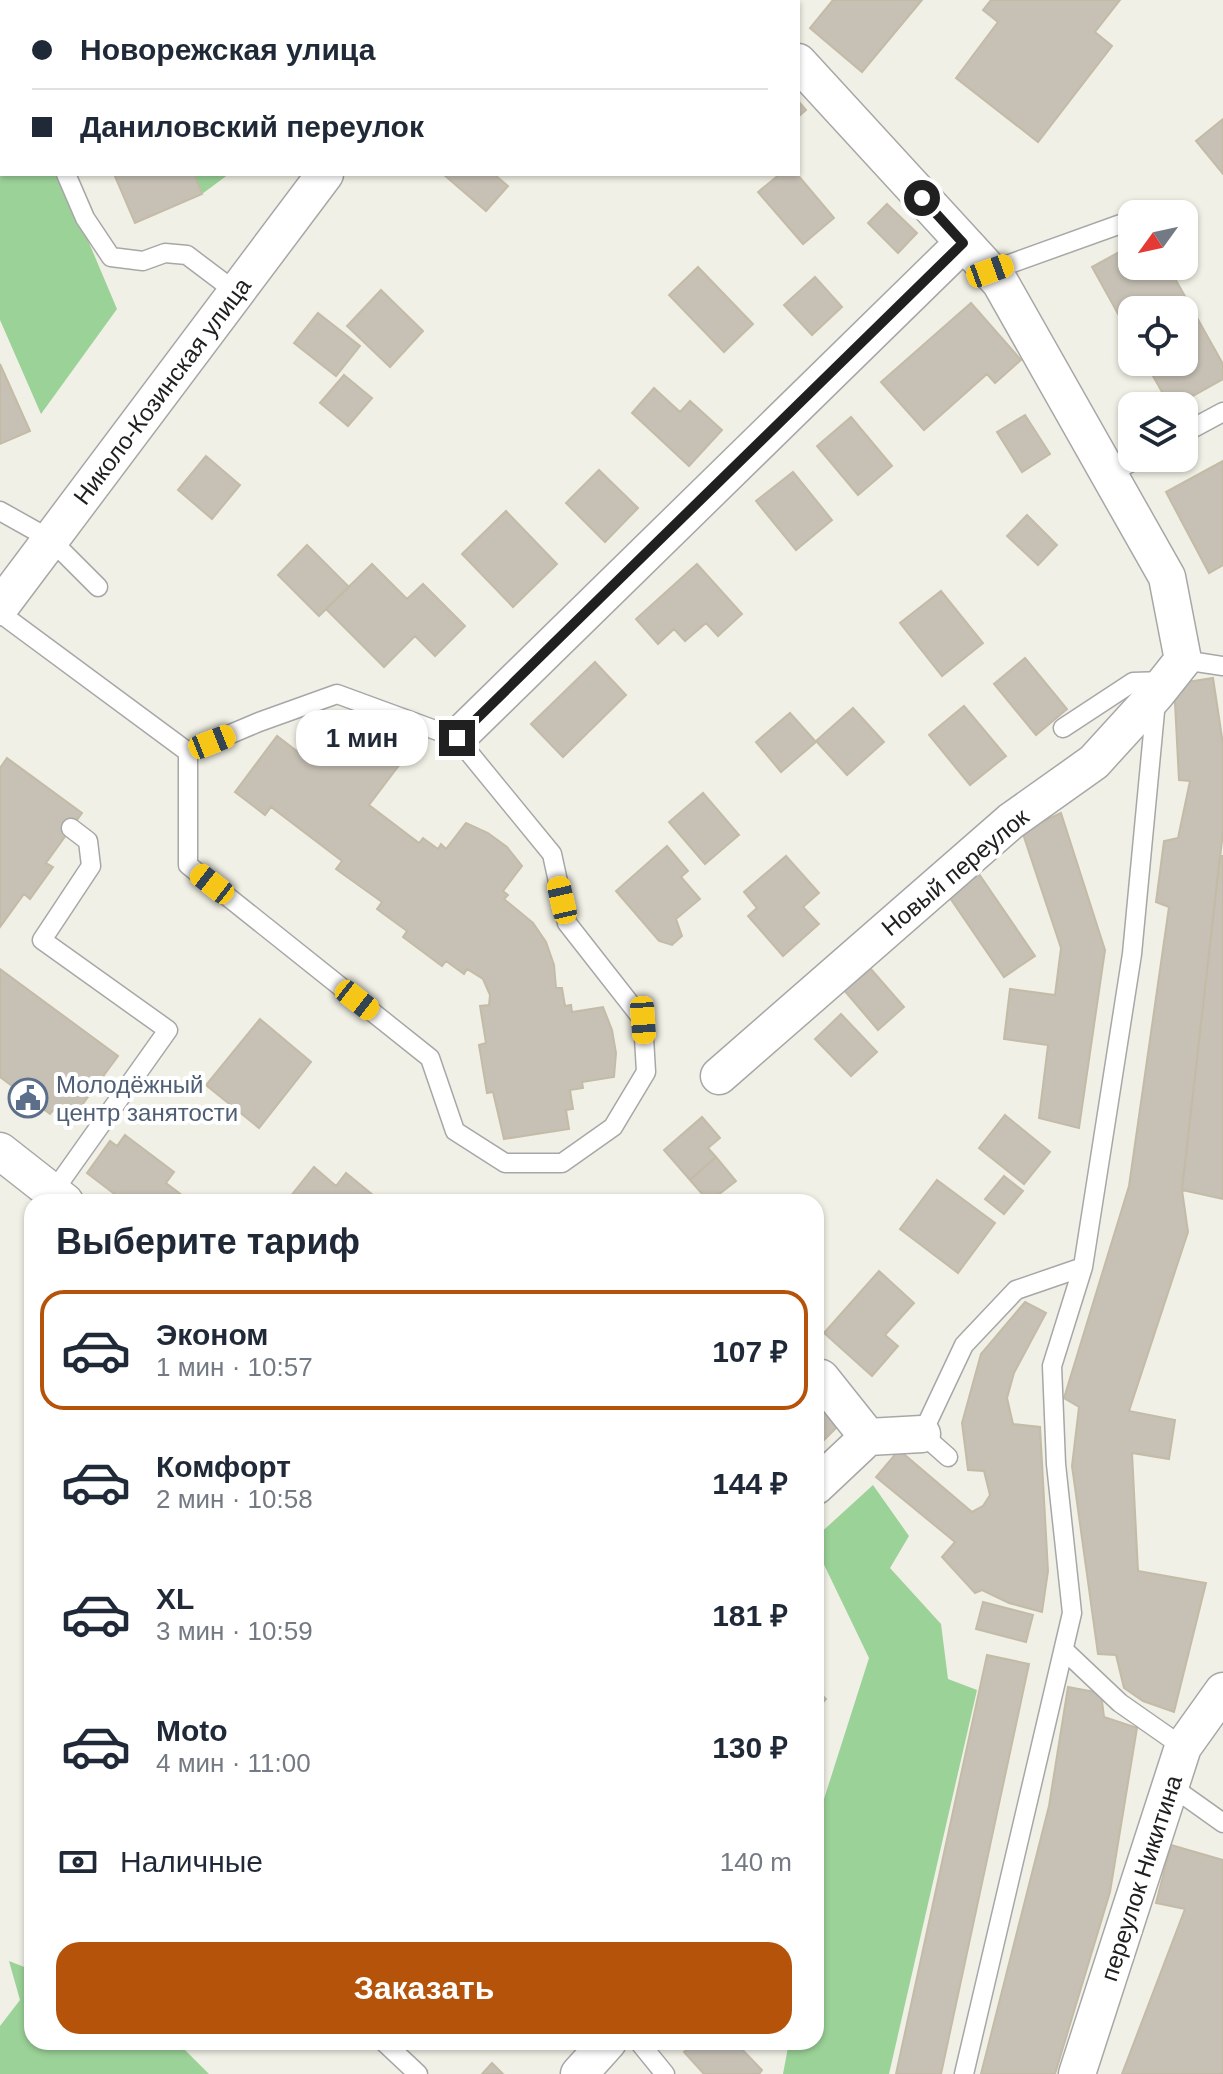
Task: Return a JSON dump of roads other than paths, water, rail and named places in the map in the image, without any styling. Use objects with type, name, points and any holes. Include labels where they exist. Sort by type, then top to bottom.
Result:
[{"type":"street","points":[[800,64],[1000,282],[1118,457]]},
{"type":"street","name":"Николо-Козинская улица","points":[[0,610],[323,176]]},
{"type":"street","points":[[457,738],[963,243]]},
{"type":"street","points":[[1126,472],[1167,577],[1169,679]]},
{"type":"street","name":"Новый переулок","points":[[719,1076],[1011,821],[1094,762],[1169,679]]},
{"type":"street","points":[[0,1151],[55,1194]]},
{"type":"street","points":[[824,1382],[868,1437],[935,1446]]},
{"type":"street","points":[[824,1478],[868,1437]]},
{"type":"street","name":"переулок Никитина","points":[[1077,2074],[1183,1747],[1223,1691]]},
{"type":"street","points":[[579,2074],[601,2050]]},
{"type":"lane","points":[[67,176],[85,218],[111,257],[143,261],[165,253],[187,255],[236,292]]},
{"type":"lane","points":[[990,271],[1118,225]]},
{"type":"lane","points":[[1198,425],[1223,412]]},
{"type":"lane","points":[[0,511],[50,539],[98,587]]},
{"type":"lane","points":[[0,610],[188,752]]},
{"type":"lane","points":[[1063,728],[1133,682],[1169,679],[1223,666]]},
{"type":"lane","points":[[964,2074],[1072,1613],[1056,1464],[1052,1366],[1083,1267],[1132,954],[1169,679]]},
{"type":"lane","points":[[337,694],[457,738],[552,854],[567,923],[643,1020],[646,1072],[613,1127],[562,1163],[505,1163],[455,1131],[430,1058],[188,865],[188,752],[337,694]]},
{"type":"lane","points":[[61,1194],[168,1030],[42,940],[91,866],[88,841],[71,828]]},
{"type":"lane","points":[[935,1446],[964,1345],[1016,1290],[1083,1267]]},
{"type":"lane","points":[[1065,1651],[1120,1703],[1183,1747]]},
{"type":"lane","points":[[1171,1786],[1223,1823]]},
{"type":"lane","points":[[392,2050],[418,2074]]},
{"type":"lane","points":[[646,2050],[665,2074]]},
{"type":"place","name":"Молодёжный центр занятости","points":[[28,1098]]}]
